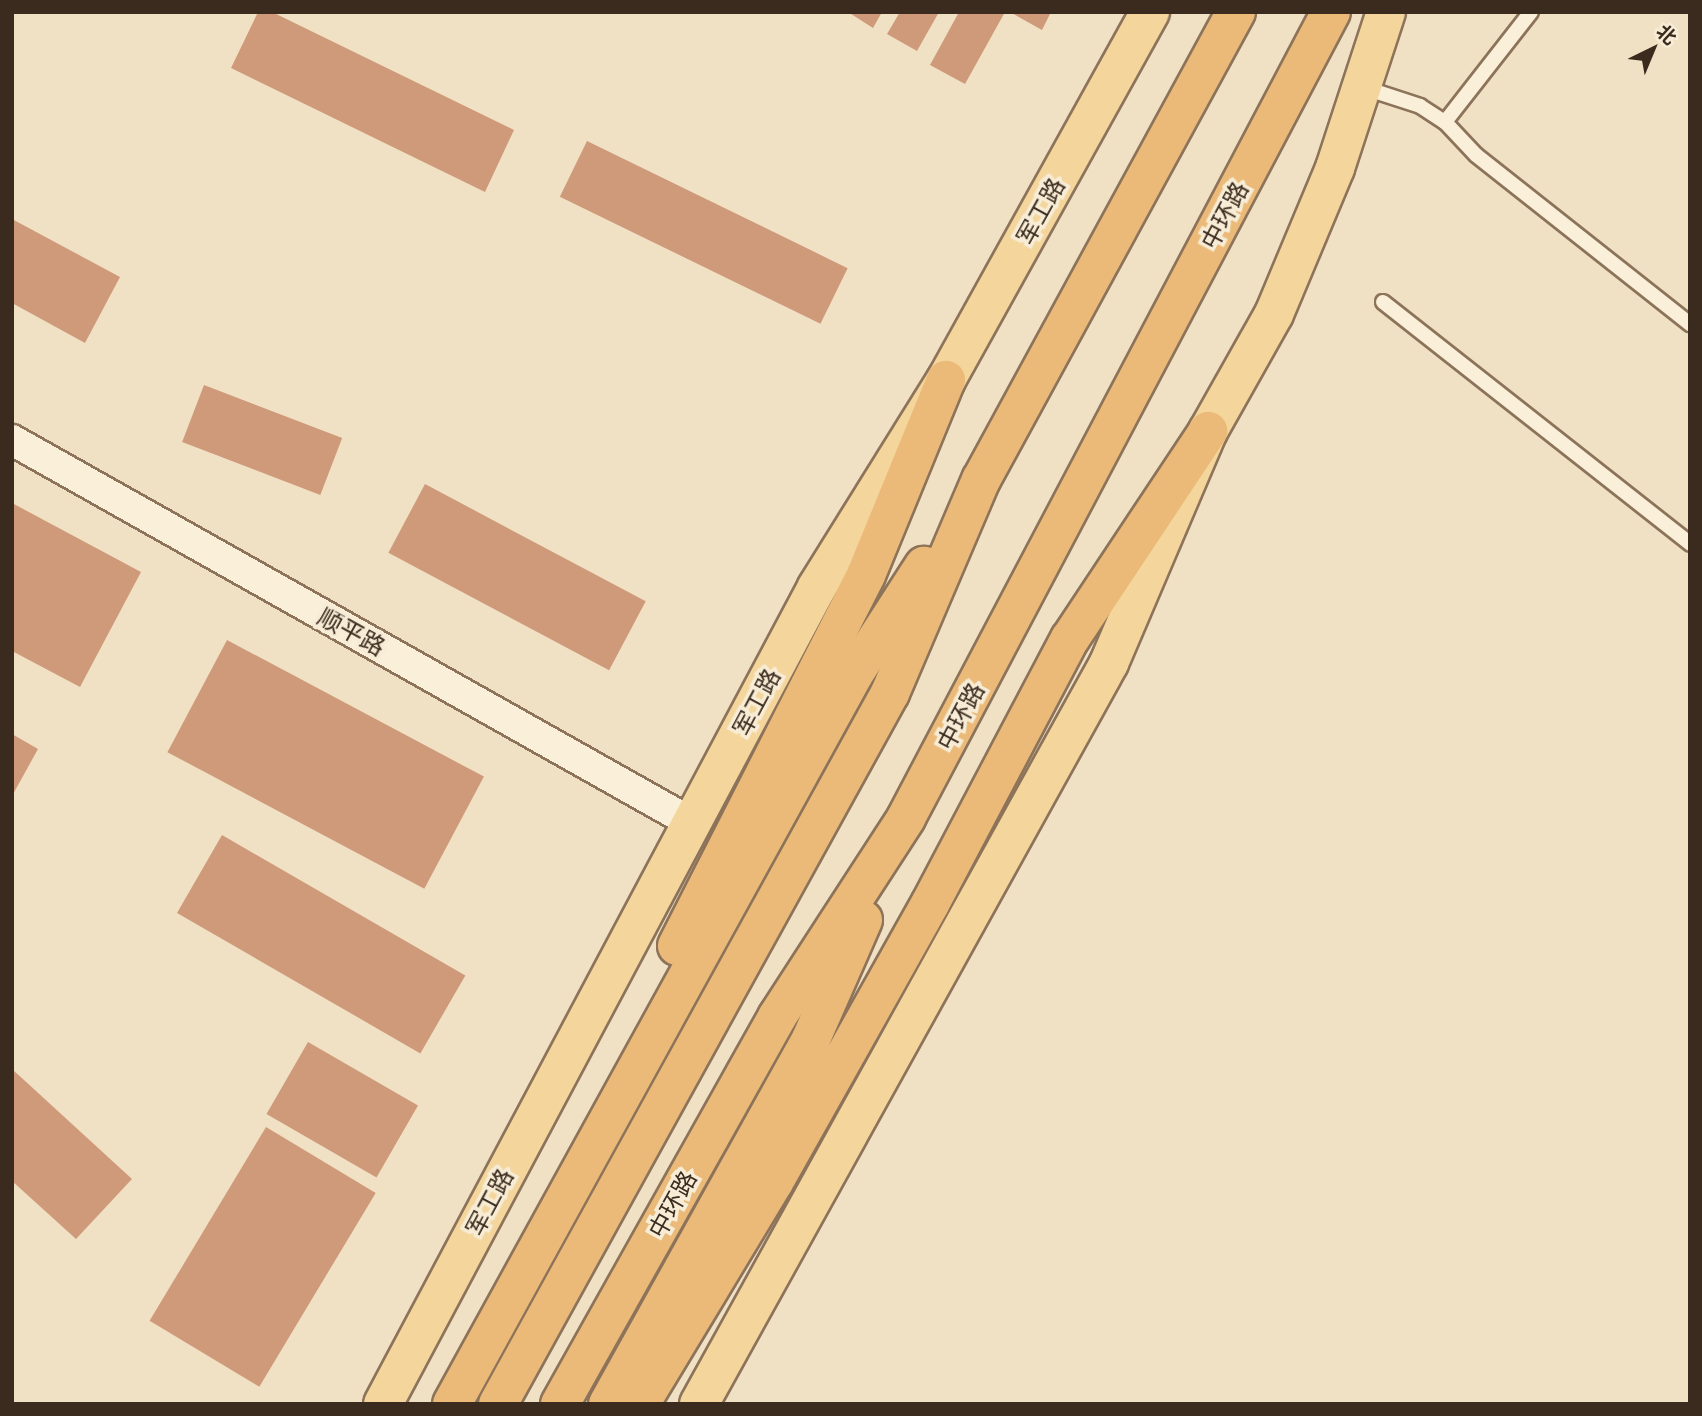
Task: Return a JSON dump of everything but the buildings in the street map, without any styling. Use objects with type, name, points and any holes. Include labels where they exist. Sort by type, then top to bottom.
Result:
[{"type":"highway","points":[[452,1404],[854,674],[981,480],[1236,12]]},
{"type":"highway","name":"中环路","points":[[560,1404],[777,1017],[906,818],[1331,12]]},
{"type":"highway","points":[[508,1306],[680,940],[866,575],[946,380]]},
{"type":"highway","points":[[640,1404],[781,1170],[930,904],[1070,639],[1208,432]]},
{"type":"highway","points":[[498,1404],[890,693],[981,480]]},
{"type":"highway","points":[[608,1404],[811,1039],[906,818]]},
{"type":"main road","name":"军工路","points":[[383,1404],[817,587],[946,380],[1150,12]]},
{"type":"main road","points":[[699,1404],[1109,663],[1208,432],[1274,314],[1335,168],[1381,24]]},
{"type":"street","name":"顺平路","points":[[12,440],[692,823]]},
{"type":"lane","points":[[1445,122],[1531,12]]},
{"type":"lane","points":[[1361,87],[1420,106],[1445,122],[1476,155],[1690,324]]},
{"type":"lane","points":[[1383,302],[1690,544]]}]
